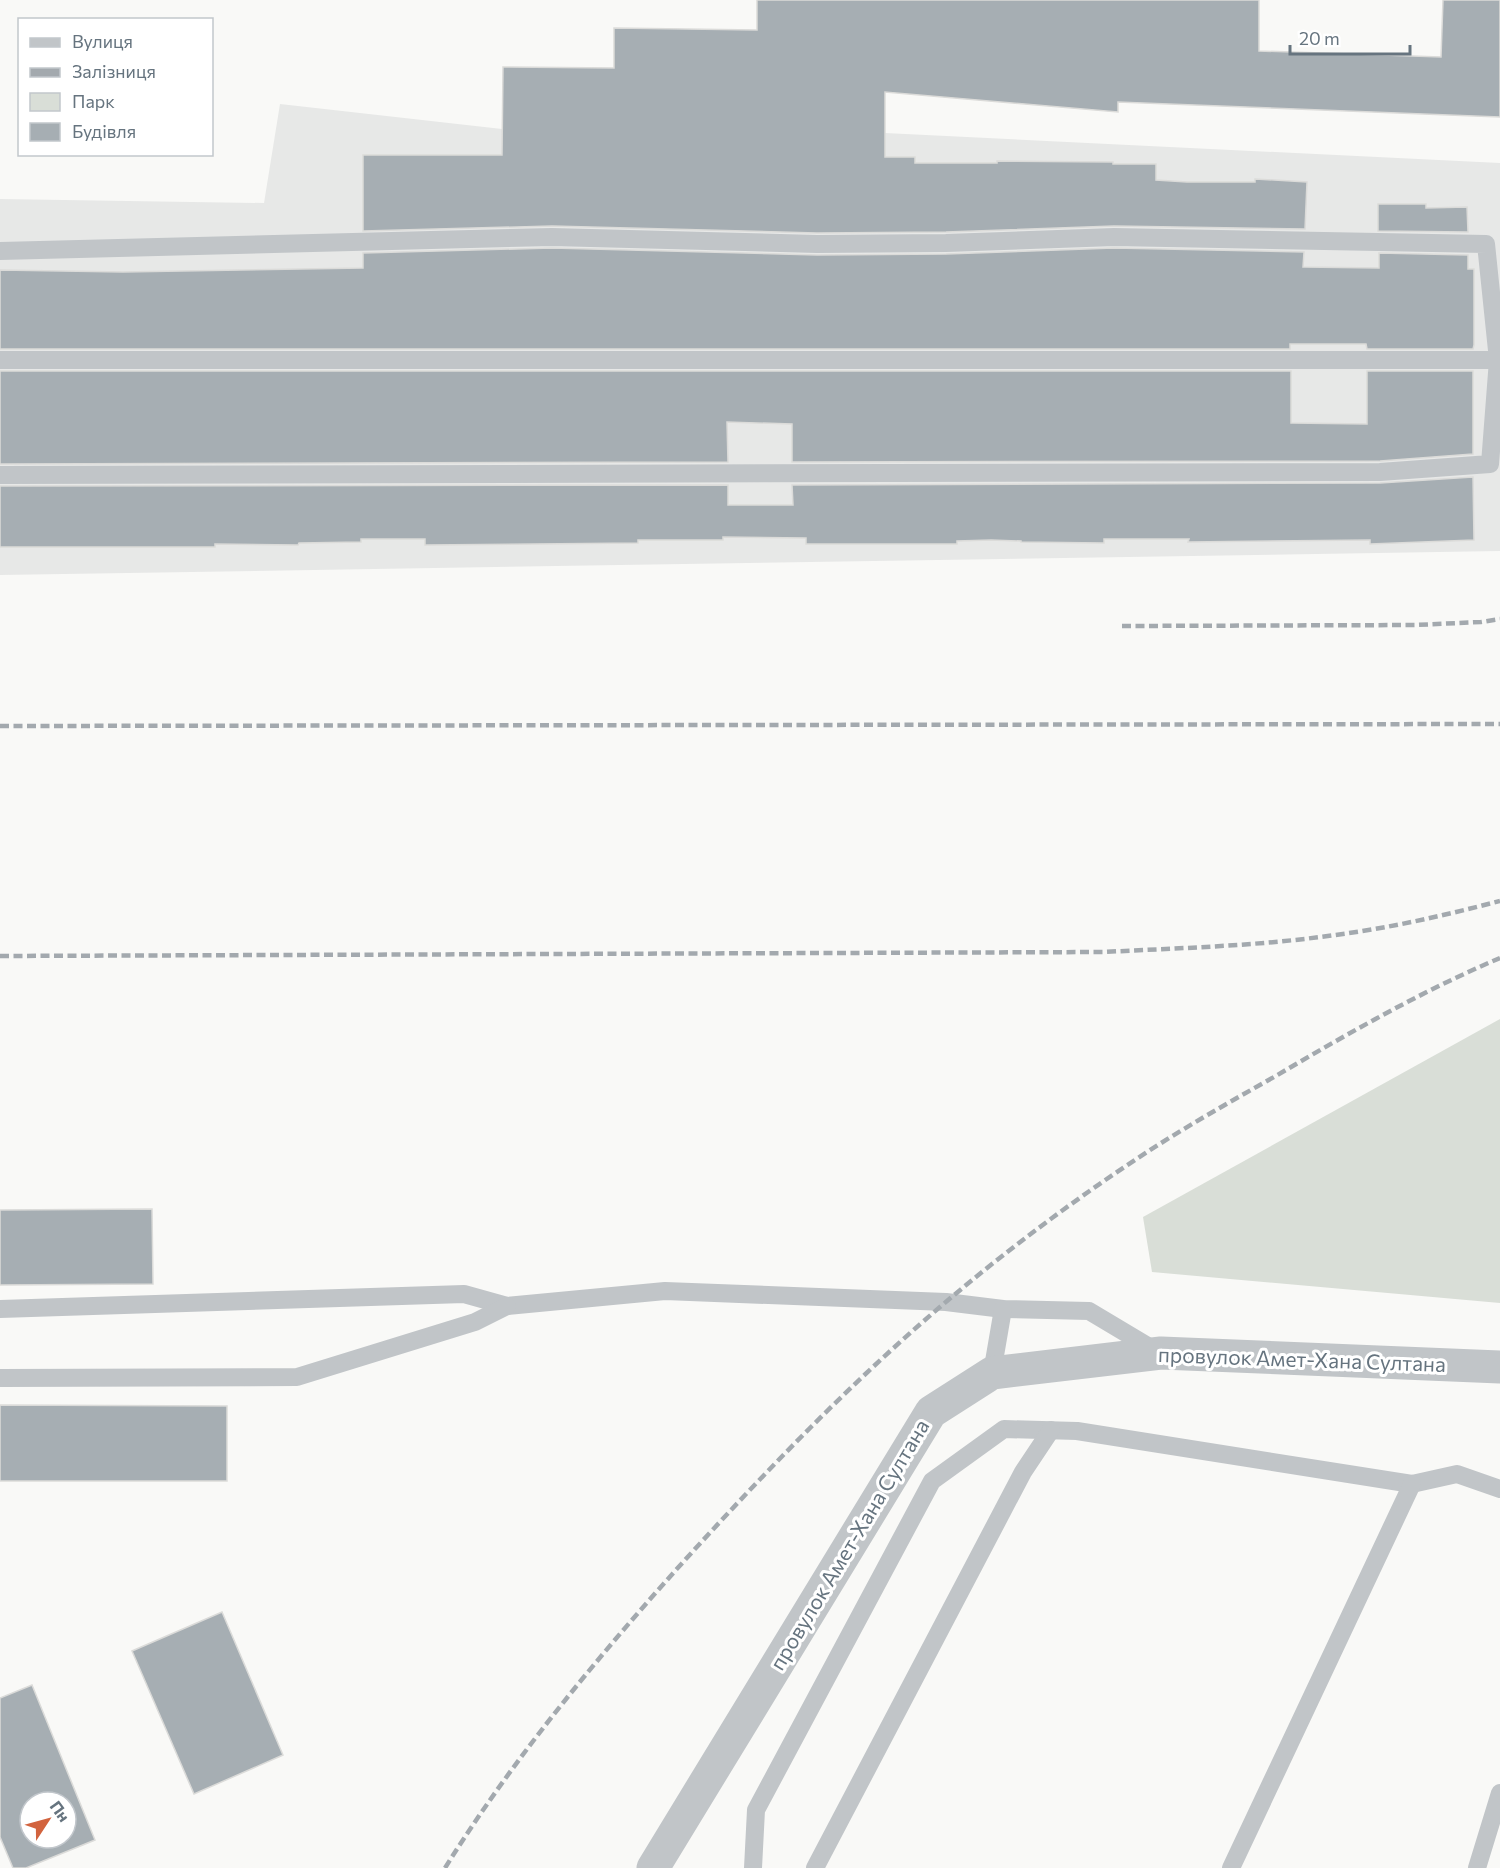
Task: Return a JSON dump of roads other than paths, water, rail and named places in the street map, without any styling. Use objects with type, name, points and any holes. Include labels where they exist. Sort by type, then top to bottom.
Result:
[{"type":"street","name":"провулок Амет-Хана Султана","points":[[653,1868],[931,1412],[992,1372],[1161,1353],[1500,1367]]},
{"type":"lane","points":[[0,251],[552,237],[817,244],[946,243],[1114,237],[1486,244],[1498,360],[1490,464],[1368,472],[0,475]]},
{"type":"lane","points":[[0,360],[1498,360]]},
{"type":"lane","points":[[0,1309],[464,1294],[507,1306],[665,1291],[946,1302],[1003,1309],[1089,1311],[1161,1353]]},
{"type":"lane","points":[[0,1378],[297,1377],[475,1322],[507,1306]]},
{"type":"lane","points":[[992,1372],[1003,1309]]},
{"type":"lane","points":[[753,1868],[756,1810],[932,1481],[1004,1429],[1077,1431],[1412,1484],[1457,1474],[1500,1489]]},
{"type":"lane","points":[[815,1868],[1023,1472],[1051,1430]]},
{"type":"lane","points":[[1231,1868],[1412,1484]]},
{"type":"lane","points":[[1477,1868],[1500,1793]]},
{"type":"railway","points":[[1122,626],[1416,625],[1500,619]]},
{"type":"railway","points":[[0,726],[1500,724]]},
{"type":"railway","points":[[0,956],[1103,952],[1306,939],[1397,925],[1500,901]]},
{"type":"railway","points":[[445,1868],[525,1752],[613,1642],[675,1571],[806,1432],[875,1365],[947,1301],[1050,1220],[1172,1136],[1385,1014],[1442,984],[1500,958]]}]
